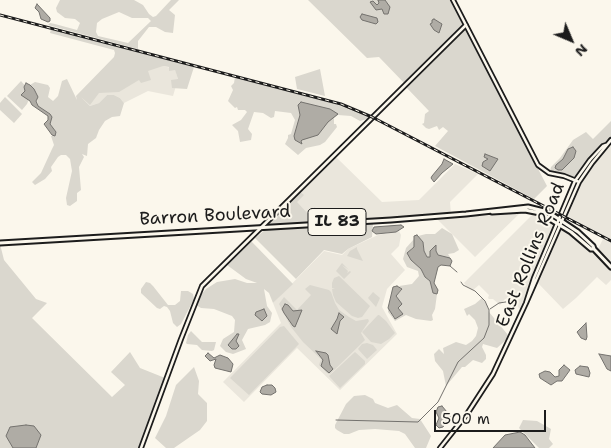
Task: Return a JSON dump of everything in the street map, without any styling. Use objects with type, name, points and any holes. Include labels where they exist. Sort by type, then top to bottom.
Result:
[{"type":"main road","points":[[452,0],[538,166],[549,173],[579,182]]},
{"type":"main road","points":[[141,448],[202,286],[466,25]]},
{"type":"main road","name":"East Rollins Road","points":[[440,448],[467,414],[488,382],[504,353],[579,182],[611,140]]},
{"type":"main road","name":"East Rollins Road","points":[[560,222],[575,180],[590,160],[606,145]]},
{"type":"main road","name":"Barron Boulevard","points":[[0,243],[391,220],[531,207],[545,211],[583,236],[611,267]]},
{"type":"shaded area","points":[[60,0],[134,0],[143,5],[153,17],[171,0],[179,0],[169,10],[175,15],[173,33],[165,32],[156,27],[149,27],[138,41],[138,49],[48,25],[50,23],[77,30],[80,23],[75,19],[65,18],[57,12],[56,8]],"holes":[[[119,12],[132,18],[148,18],[151,21],[128,43],[98,36],[96,32],[97,23]]]},
{"type":"shaded area","points":[[308,0],[450,0],[547,186],[534,199],[435,146],[448,131],[443,127],[439,130],[437,126],[429,129],[426,128],[422,124],[424,123],[425,114],[429,111],[407,86],[379,57],[367,58]]},
{"type":"shaded area","points":[[378,0],[385,0],[390,7],[388,14],[384,14],[382,9],[376,10],[370,2],[373,1],[377,5],[379,3]]},
{"type":"shaded area","points":[[37,4],[50,18],[50,21],[41,19],[39,12],[35,8]]},
{"type":"shaded area","points":[[362,14],[377,18],[378,22],[376,24],[362,20],[360,17]]},
{"type":"shaded area","points":[[434,19],[442,24],[439,33],[430,24]]},
{"type":"shaded area","points":[[51,29],[194,67],[187,89],[172,88],[171,80],[178,79],[175,70],[169,71],[169,67],[163,66],[148,71],[151,80],[141,83],[139,80],[119,92],[99,93],[90,105],[81,97],[90,106],[99,103],[107,95],[114,95],[124,103],[120,116],[112,117],[105,121],[96,138],[88,144],[87,156],[82,154],[84,157],[79,167],[81,190],[77,193],[77,201],[70,206],[67,205],[66,198],[72,171],[70,159],[66,155],[58,157],[51,167],[52,171],[45,179],[35,185],[32,182],[41,173],[54,145],[51,136],[55,136],[56,132],[50,124],[50,114],[38,106],[36,93],[30,85],[35,82],[48,85],[50,88],[48,97],[53,101],[58,96],[62,81],[67,79],[77,100],[76,96],[114,57],[115,53],[114,50],[50,33]]},
{"type":"shaded area","points":[[124,56],[175,69],[178,79],[173,96],[148,91],[124,103],[114,95],[107,95],[99,103],[90,106],[81,97]]},
{"type":"shaded area","points":[[320,69],[325,96],[297,89],[295,77]]},
{"type":"shaded area","points":[[235,77],[333,103],[370,118],[360,121],[351,116],[338,115],[334,118],[334,124],[337,127],[325,142],[306,148],[298,155],[285,144],[288,135],[291,134],[295,120],[291,113],[275,111],[274,117],[271,118],[263,113],[254,112],[248,129],[252,134],[251,140],[240,142],[238,131],[232,125],[241,120],[247,112],[245,110],[238,110],[237,107],[235,108],[228,101],[233,90],[231,86],[234,83]]},
{"type":"shaded area","points":[[21,81],[27,88],[29,99],[22,110],[7,96]]},
{"type":"shaded area","points":[[26,83],[34,89],[38,97],[36,101],[38,106],[52,117],[50,124],[56,132],[55,136],[52,135],[44,124],[48,120],[48,116],[21,95],[25,91]]},
{"type":"shaded area","points":[[5,97],[22,114],[14,123],[0,110],[0,103]]},
{"type":"shaded area","points":[[301,102],[330,109],[338,114],[328,122],[318,135],[302,140],[302,144],[295,140],[294,136],[300,115],[298,105]]},
{"type":"shaded area","points":[[611,121],[611,137],[585,163],[576,176],[571,177],[550,171],[551,167],[573,140],[586,132],[593,139]]},
{"type":"shaded area","points":[[611,145],[611,239],[565,215],[581,181],[598,157]]},
{"type":"shaded area","points":[[573,147],[576,151],[574,158],[562,170],[555,168],[563,159],[568,149]]},
{"type":"shaded area","points":[[485,154],[498,159],[490,171],[482,166],[483,162],[488,159],[484,157]]},
{"type":"shaded area","points":[[336,157],[382,202],[419,200],[455,164],[478,174],[450,202],[451,214],[269,224]]},
{"type":"shaded area","points":[[444,159],[453,164],[434,182],[431,178]]},
{"type":"shaded area","points":[[300,192],[304,195],[297,202],[308,214],[315,207],[317,216],[320,216],[320,214],[323,222],[269,224],[270,221]]},
{"type":"shaded area","points":[[519,214],[475,257],[437,219]]},
{"type":"shaded area","points":[[533,214],[552,222],[553,227],[520,309],[509,298],[505,299],[500,305],[493,299],[489,299],[489,295],[479,285],[473,290],[467,287],[464,283]]},
{"type":"shaded area","points":[[373,224],[372,237],[342,254],[324,250],[296,279],[255,238],[265,230]]},
{"type":"shaded area","points":[[401,225],[404,227],[396,232],[376,234],[372,231],[374,227]]},
{"type":"shaded area","points":[[442,228],[452,234],[459,250],[448,254],[451,259],[439,256],[436,252],[436,245],[430,251],[430,256],[428,257],[424,252],[423,242],[418,236],[435,234]]},
{"type":"shaded area","points":[[563,228],[582,241],[611,270],[611,280],[606,285],[597,277],[563,309],[537,282],[560,229]]},
{"type":"shaded area","points":[[399,231],[401,235],[399,246],[391,254],[405,270],[387,289],[382,307],[397,334],[340,390],[297,348],[244,402],[223,382],[281,323],[273,303],[324,251],[342,255],[348,249],[378,235]]},
{"type":"shaded area","points":[[417,235],[423,242],[427,257],[430,257],[430,251],[436,245],[438,255],[450,258],[452,261],[450,266],[441,265],[438,267],[434,283],[438,290],[437,294],[433,293],[430,281],[407,253],[414,247],[414,236]]},
{"type":"shaded area","points":[[414,239],[414,247],[411,249],[410,258],[430,281],[433,293],[437,294],[435,309],[432,315],[433,320],[416,319],[406,315],[395,321],[388,312],[388,308],[394,319],[402,313],[398,308],[401,305],[396,296],[402,290],[399,286],[412,284],[419,276],[418,271],[407,267],[403,259],[406,248]]},
{"type":"shaded area","points":[[603,239],[611,243],[611,264],[598,249]]},
{"type":"shaded area","points":[[251,241],[293,284],[273,303],[269,293],[264,289],[267,306],[272,313],[270,322],[248,329],[242,340],[246,349],[233,354],[226,352],[220,346],[223,339],[234,332],[235,320],[232,316],[196,305],[199,297],[206,289],[217,282],[235,279],[247,283],[257,283],[246,279],[227,265]]},
{"type":"shaded area","points":[[0,244],[4,260],[36,299],[47,303],[32,318],[112,397],[125,385],[111,372],[130,352],[140,368],[165,378],[141,448],[0,448]]},
{"type":"shaded area","points":[[357,247],[363,261],[347,256],[350,251]]},
{"type":"shaded area","points":[[342,263],[349,270],[342,265],[348,271],[347,273],[351,272],[344,279],[336,271]]},
{"type":"shaded area","points":[[339,276],[370,306],[362,317],[352,316],[336,302],[332,289],[335,288],[332,288],[332,283],[334,278]]},
{"type":"shaded area","points":[[146,282],[153,286],[168,305],[175,305],[180,301],[181,291],[188,291],[193,294],[194,299],[181,324],[177,327],[173,323],[167,307],[157,308],[141,293],[141,289]]},
{"type":"shaded area","points":[[310,285],[329,290],[339,310],[349,317],[356,321],[368,319],[369,321],[361,333],[365,340],[330,374],[319,365],[321,359],[303,342],[291,327],[279,304],[284,297],[297,310],[311,295],[305,289]]},
{"type":"shaded area","points":[[397,286],[402,289],[396,296],[402,304],[398,308],[403,314],[395,319],[388,308],[393,287]]},
{"type":"shaded area","points":[[373,292],[380,298],[376,307],[368,298]]},
{"type":"shaded area","points":[[482,298],[489,312],[508,335],[506,340],[497,348],[483,344],[482,347],[486,359],[482,363],[473,360],[465,367],[462,367],[446,386],[443,371],[435,361],[434,354],[439,349],[444,354],[443,348],[456,342],[466,345],[472,341],[476,336],[478,328],[475,320],[469,314],[467,316],[464,309]]},
{"type":"shaded area","points":[[285,304],[293,311],[302,310],[295,327],[282,309]]},
{"type":"shaded area","points":[[264,309],[267,316],[262,321],[255,315],[256,312]]},
{"type":"shaded area","points":[[339,313],[344,317],[340,321],[337,334],[331,329]]},
{"type":"shaded area","points":[[378,315],[386,321],[395,333],[381,344],[371,342],[362,332]]},
{"type":"shaded area","points":[[586,323],[586,340],[581,338],[577,332]]},
{"type":"shaded area","points":[[284,326],[299,344],[249,395],[230,378],[280,327]]},
{"type":"shaded area","points":[[191,331],[202,342],[216,342],[214,350],[202,350],[197,345],[187,344],[188,335]]},
{"type":"shaded area","points":[[239,334],[236,341],[239,346],[236,349],[232,349],[228,345]]},
{"type":"shaded area","points":[[362,344],[373,345],[377,350],[367,359],[358,349]]},
{"type":"shaded area","points":[[316,351],[328,355],[333,369],[329,373],[321,366],[323,360]]},
{"type":"shaded area","points":[[355,352],[365,361],[365,364],[340,388],[329,376]]},
{"type":"shaded area","points":[[208,353],[214,358],[220,355],[228,358],[233,364],[231,372],[215,368],[216,359],[210,361],[205,356]]},
{"type":"shaded area","points":[[599,354],[611,356],[611,371],[607,369]]},
{"type":"shaded area","points":[[564,365],[570,370],[562,381],[557,381],[551,385],[540,378],[539,374],[545,371],[550,372],[555,377],[559,376],[559,370]]},
{"type":"shaded area","points":[[580,366],[588,367],[589,377],[576,374],[575,370]]},
{"type":"shaded area","points":[[194,367],[199,381],[198,394],[207,403],[207,421],[200,430],[174,448],[166,448],[155,438],[166,416],[176,385]]},
{"type":"shaded area","points":[[272,385],[276,392],[271,395],[262,394],[260,392],[262,387]]},
{"type":"shaded area","points":[[365,395],[373,399],[375,403],[388,408],[397,405],[412,418],[420,419],[431,436],[426,448],[415,448],[405,434],[399,431],[375,429],[359,430],[344,434],[337,430],[335,425],[346,404],[354,396]]},
{"type":"shaded area","points":[[442,406],[452,418],[443,427],[439,428],[436,425],[439,418],[436,412],[438,407]]},
{"type":"shaded area","points":[[523,420],[537,421],[551,429],[549,439],[553,444],[549,448],[539,448],[519,428]]},
{"type":"shaded area","points":[[34,426],[41,435],[36,448],[13,448],[6,436],[10,427]]},
{"type":"shaded area","points":[[520,432],[525,435],[535,448],[493,448],[505,435]]},
{"type":"waterway","points":[[450,266],[457,272]]},
{"type":"waterway","points":[[336,420],[418,422],[438,402],[458,362],[484,338],[489,325],[489,310],[485,301],[475,291],[461,282]]},
{"type":"waterway","points":[[490,309],[499,303],[512,301]]},
{"type":"railway","points":[[0,15],[341,104],[372,117],[611,241]]}]
